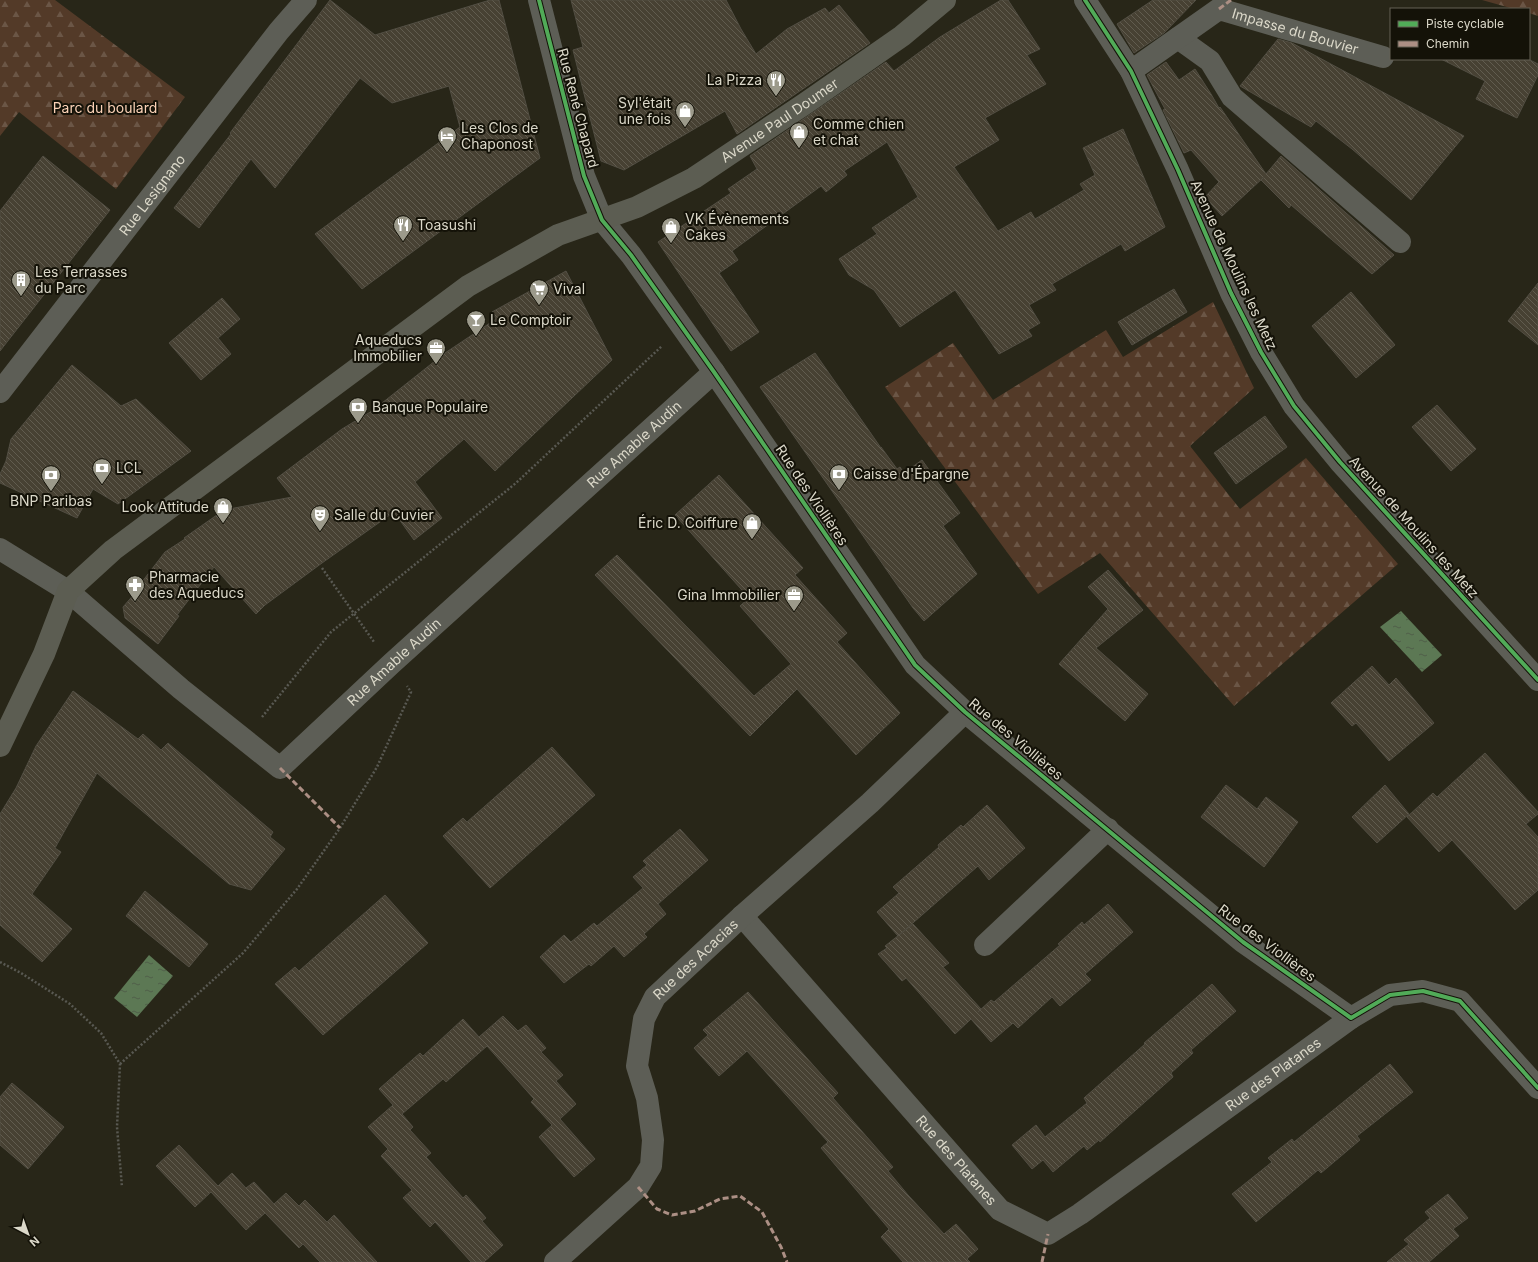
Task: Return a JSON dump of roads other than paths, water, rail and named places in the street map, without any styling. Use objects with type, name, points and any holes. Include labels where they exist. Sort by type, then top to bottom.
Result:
[{"type":"main road","name":"Avenue Paul Doumer","points":[[68,591],[113,550],[468,286],[558,235],[637,207],[694,178],[806,103],[902,36],[945,0]]},
{"type":"main road","points":[[0,746],[44,654],[68,591]]},
{"type":"street","name":"Rue Lesignano","points":[[0,392],[279,31],[306,0]]},
{"type":"street","name":"Rue René Chapard","points":[[539,0],[584,176],[602,220]]},
{"type":"street","name":"Avenue de Moulins les Metz","points":[[1085,0],[1131,71],[1178,170],[1248,326],[1261,352],[1294,406],[1340,462],[1538,680]]},
{"type":"street","name":"Impasse du Bouvier","points":[[1131,71],[1219,9],[1383,57]]},
{"type":"street","points":[[1178,38],[1210,61],[1232,97],[1400,242]]},
{"type":"street","name":"Rue des Viollières","points":[[602,220],[631,254],[915,664],[965,712],[1243,942],[1351,1018]]},
{"type":"street","name":"Rue Amable Audin","points":[[0,548],[68,591],[181,689],[280,768],[391,664],[714,372]]},
{"type":"street","name":"Rue des Acacias","points":[[555,1262],[638,1187],[651,1166],[653,1140],[647,1098],[637,1066],[644,1019],[655,997],[742,916],[870,803],[965,712]]},
{"type":"street","points":[[985,944],[1108,829]]},
{"type":"street","name":"Rue des Platanes","points":[[742,916],[1000,1210],[1048,1234],[1080,1214],[1351,1018]]},
{"type":"street","points":[[1351,1018],[1390,995],[1422,991],[1460,1001],[1538,1088]]},
{"type":"water","points":[[1401,611],[1442,655],[1422,672],[1380,627]]},
{"type":"water","points":[[149,955],[173,976],[137,1017],[114,998]]},
{"type":"place","name":"La Pizza","points":[[776,97]]},
{"type":"place","name":"Syl'était une fois","points":[[685,128]]},
{"type":"place","name":"Comme chien et chat","points":[[799,149]]},
{"type":"place","name":"Les Clos de Chaponost","points":[[447,153]]},
{"type":"place","name":"Toasushi","points":[[403,242]]},
{"type":"place","name":"VK Évènements Cakes","points":[[671,244]]},
{"type":"place","name":"Les Terrasses du Parc","points":[[21,297]]},
{"type":"place","name":"Vival","points":[[539,306]]},
{"type":"place","name":"Le Comptoir","points":[[476,337]]},
{"type":"place","name":"Aqueducs Immobilier","points":[[436,365]]},
{"type":"place","name":"Banque Populaire","points":[[358,424]]},
{"type":"place","name":"LCL","points":[[102,485]]},
{"type":"place","name":"Caisse d'Épargne","points":[[839,491]]},
{"type":"place","name":"BNP Paribas","points":[[51,492]]},
{"type":"place","name":"Look Attitude","points":[[223,524]]},
{"type":"place","name":"Salle du Cuvier","points":[[320,532]]},
{"type":"place","name":"Éric D. Coiffure","points":[[752,540]]},
{"type":"place","name":"Pharmacie des Aqueducs","points":[[135,602]]},
{"type":"place","name":"Gina Immobilier","points":[[794,612]]},
{"type":"park label","name":"Parc du boulard","points":[[105,108]]}]
